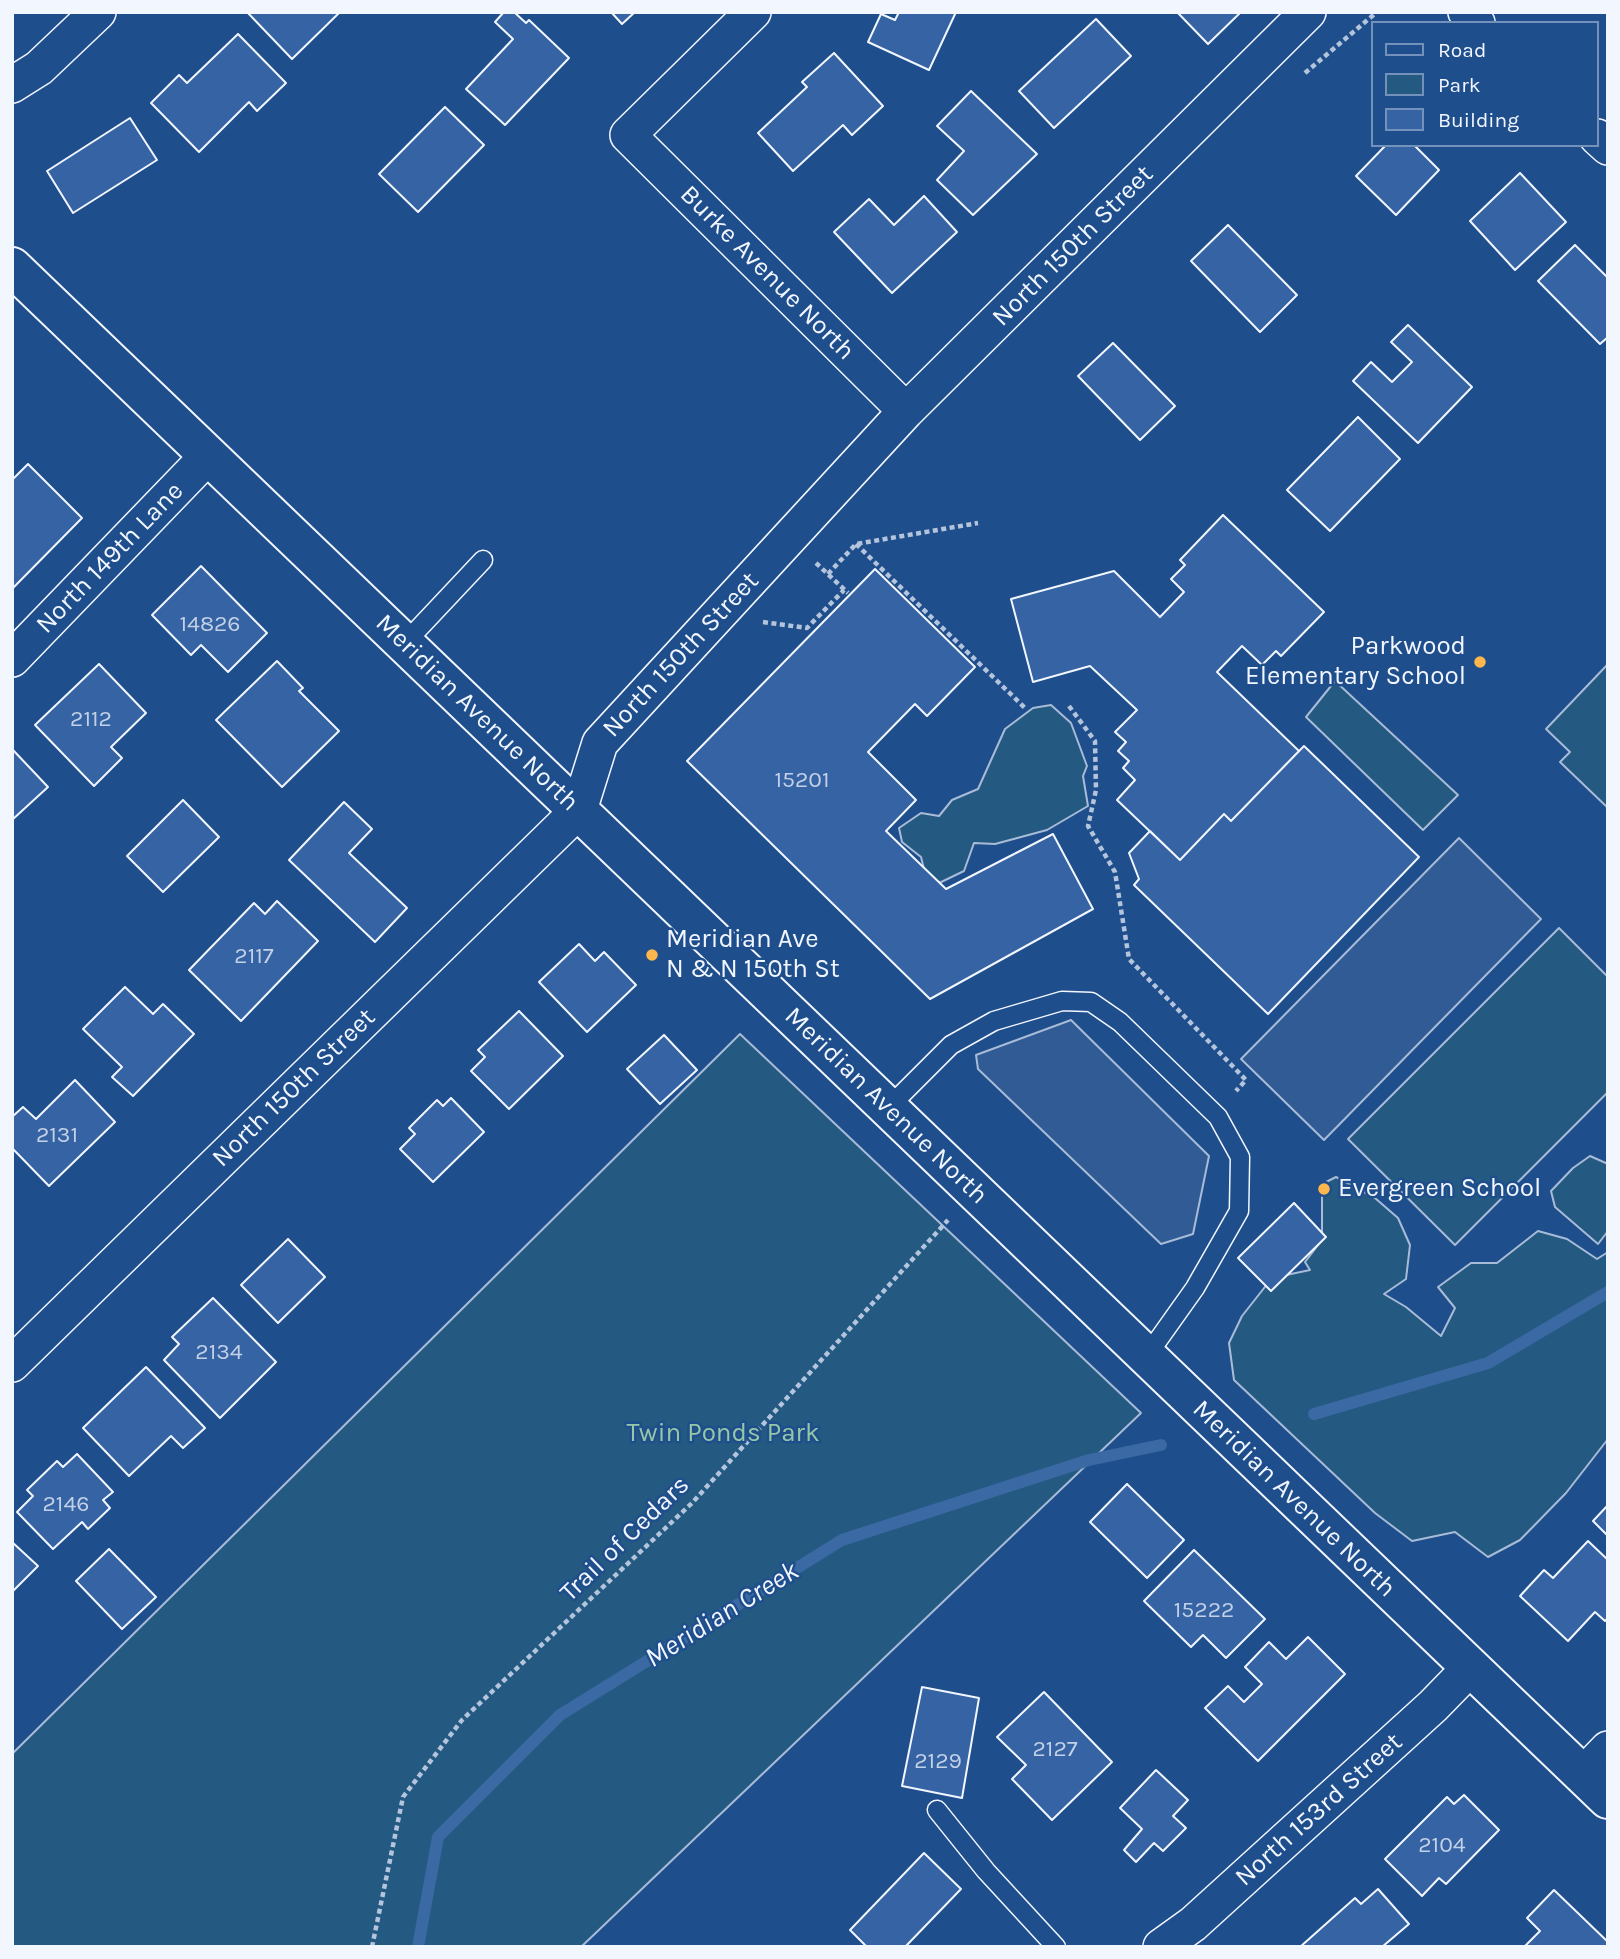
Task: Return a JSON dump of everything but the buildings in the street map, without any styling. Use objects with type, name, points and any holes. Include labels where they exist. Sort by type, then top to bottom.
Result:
[{"type":"street","points":[[12,85],[39,68],[97,12]]},
{"type":"street","name":"Burke Avenue North","points":[[753,12],[628,135],[906,411]]},
{"type":"street","name":"North 150th Street","points":[[12,1364],[579,810],[600,743],[906,411],[1308,12]]},
{"type":"street","name":"Meridian Avenue North","points":[[12,267],[1470,1668],[1599,1774]]},
{"type":"street","name":"North 149th Lane","points":[[12,659],[207,457]]},
{"type":"street","name":"North 153rd Street","points":[[1161,1947],[1204,1915],[1421,1717],[1470,1668]]},
{"type":"lane","points":[[404,643],[483,560]]},
{"type":"lane","points":[[888,1108],[951,1045],[999,1019],[1062,1001],[1091,1002],[1130,1031],[1218,1117],[1240,1157],[1239,1211],[1195,1288],[1146,1357]]},
{"type":"lane","points":[[937,1810],[986,1871],[1056,1947]]},
{"type":"path","points":[[828,574],[856,544],[978,523]]},
{"type":"path","points":[[856,544],[1025,708]]},
{"type":"path","points":[[757,621],[807,628],[846,592],[815,562]]},
{"type":"path","points":[[1069,706],[1095,741],[1096,790],[1088,826],[1115,873],[1129,960],[1246,1080],[1236,1091]]},
{"type":"path","name":"Trail of Cedars","points":[[372,1947],[403,1797],[461,1720],[692,1503],[975,1192]]},
{"type":"green space","points":[[1608,664],[1608,808],[1560,762],[1570,752],[1546,729]]},
{"type":"green space","points":[[1335,681],[1458,795],[1423,830],[1306,717]]},
{"type":"green space","points":[[1051,705],[1071,723],[1087,766],[1083,776],[1088,806],[1047,830],[995,844],[974,843],[964,871],[935,885],[925,873],[921,857],[902,842],[899,828],[921,813],[939,816],[952,800],[978,789],[1005,729],[1033,708]]},
{"type":"green space","points":[[1559,928],[1608,977],[1608,1092],[1455,1245],[1348,1139]]},
{"type":"green space","name":"Twin Ponds Park","points":[[740,1034],[1141,1413],[581,1947],[12,1947],[12,1754]]},
{"type":"green space","points":[[1590,1156],[1608,1164],[1608,1231],[1598,1244],[1555,1207],[1551,1191],[1573,1168]]},
{"type":"green space","points":[[1336,1177],[1375,1198],[1398,1218],[1410,1245],[1406,1279],[1384,1294],[1406,1307],[1441,1336],[1455,1308],[1438,1287],[1471,1263],[1497,1263],[1538,1231],[1567,1239],[1597,1259],[1608,1252],[1608,1439],[1566,1493],[1520,1540],[1488,1557],[1455,1532],[1412,1541],[1375,1513],[1234,1380],[1229,1343],[1242,1316],[1272,1278],[1310,1270],[1305,1262],[1322,1240],[1322,1184]]},
{"type":"shaded area","points":[[1459,838],[1541,919],[1324,1140],[1241,1059]]},
{"type":"shaded area","points":[[1071,1020],[1209,1156],[1193,1234],[1161,1244],[978,1069],[976,1055]]},
{"type":"waterway","name":"Meridian Creek","points":[[1314,1414],[1488,1363],[1608,1292]]},
{"type":"waterway","name":"Meridian Creek","points":[[418,1947],[438,1837],[560,1715],[842,1540],[1089,1460],[1161,1445]]},
{"type":"place","name":"Parkwood Elementary School","points":[[1480,662]]},
{"type":"place","name":"Meridian Ave N & N 150th St","points":[[652,955]]},
{"type":"place","name":"Evergreen School","points":[[1324,1189]]}]
